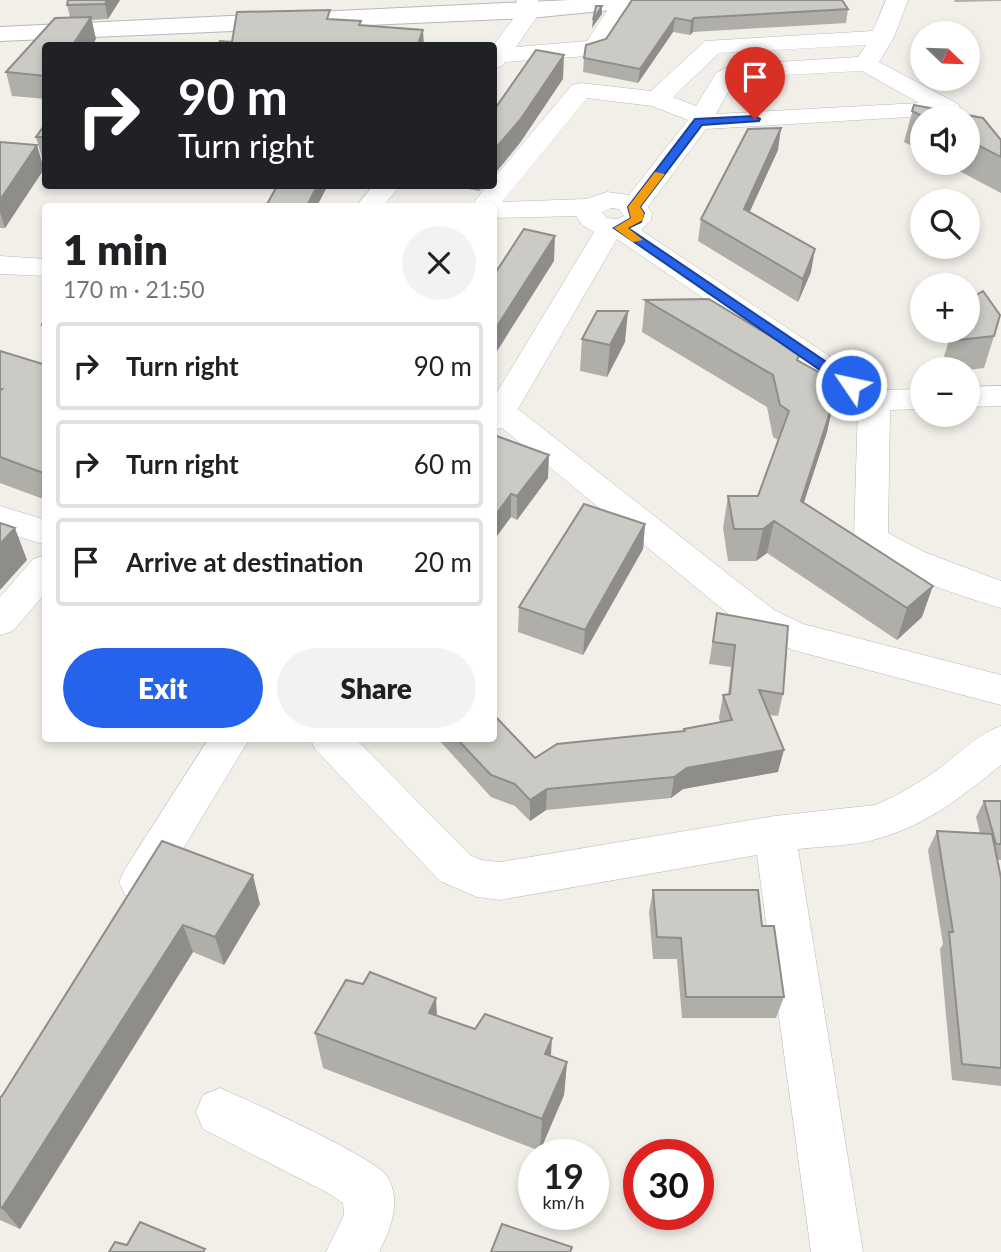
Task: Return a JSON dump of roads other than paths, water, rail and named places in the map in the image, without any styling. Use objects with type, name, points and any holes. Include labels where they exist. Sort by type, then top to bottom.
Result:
[{"type":"street","points":[[866,64],[882,37],[897,0]]},
{"type":"street","points":[[0,34],[633,1]]},
{"type":"street","points":[[497,58],[595,46],[633,1]]},
{"type":"street","points":[[497,56],[528,5]]},
{"type":"street","points":[[657,99],[713,46],[882,37]]},
{"type":"street","points":[[942,105],[866,64],[732,73],[724,78],[701,119],[614,217],[497,415],[761,620],[793,636],[1001,690]]},
{"type":"street","points":[[487,203],[581,90],[657,99],[701,119],[910,114]]},
{"type":"street","points":[[372,203],[384,189]]},
{"type":"street","points":[[497,209],[614,217],[874,400],[910,399]]},
{"type":"street","points":[[0,265],[42,268]]},
{"type":"street","points":[[980,397],[1001,396]]},
{"type":"street","points":[[874,400],[871,537],[876,545],[1001,595]]},
{"type":"street","points":[[0,518],[42,532]]},
{"type":"street","points":[[0,621],[42,573]]},
{"type":"street","points":[[119,914],[228,742]]},
{"type":"street","points":[[333,742],[455,868],[477,877],[514,880],[775,834],[877,822],[905,811],[947,785],[1001,742]]},
{"type":"street","points":[[775,834],[837,1252]]},
{"type":"street","points":[[220,1112],[346,1175],[368,1191],[369,1218],[352,1252]]}]
